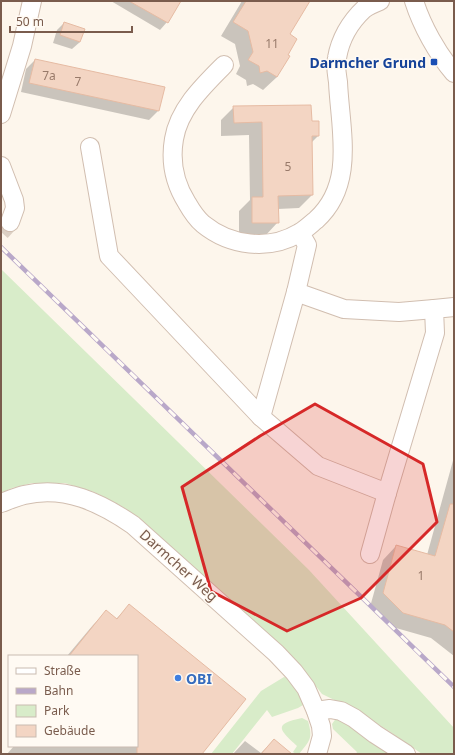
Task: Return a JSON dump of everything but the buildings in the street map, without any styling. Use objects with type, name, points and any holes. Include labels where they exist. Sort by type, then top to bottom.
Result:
[{"type":"street","points":[[1,114],[22,46],[32,1]]},
{"type":"street","points":[[224,65],[198,92],[183,115],[174,139],[172,165],[179,190],[202,224],[225,238],[237,242],[255,244],[285,240],[300,233],[318,218],[332,200],[341,176],[343,152],[336,59],[345,31],[365,8],[380,1]]},
{"type":"street","points":[[414,1],[426,30],[442,57],[454,73]]},
{"type":"street","points":[[90,147],[109,256],[261,417],[318,466],[387,493]]},
{"type":"street","points":[[1,166],[14,200],[15,208],[10,222]]},
{"type":"street","points":[[261,417],[296,292],[307,245],[300,233]]},
{"type":"street","points":[[296,292],[344,309],[399,312],[454,307]]},
{"type":"street","points":[[370,554],[435,333],[434,309]]},
{"type":"street","name":"Darmcher Weg","points":[[1,503],[25,495],[48,491],[72,494],[92,500],[112,510],[152,540],[276,653],[294,672],[306,688],[321,726],[322,736],[317,754]]},
{"type":"street","points":[[316,711],[330,709],[341,711],[354,718],[375,734],[406,754]]},
{"type":"highlighted area","points":[[315,404],[423,464],[437,522],[361,598],[287,631],[211,591],[182,487],[260,436]]},
{"type":"green space","points":[[1,269],[309,570],[454,728],[454,754],[422,754],[355,710],[322,694],[293,657],[151,529],[123,507],[94,492],[65,483],[32,483],[12,488],[1,493]]},
{"type":"green space","points":[[284,677],[288,678],[304,700],[303,705],[272,717],[267,710],[232,754],[211,754],[261,691]]},
{"type":"green space","points":[[337,717],[398,754],[356,754],[357,752],[333,729],[332,724]]},
{"type":"green space","points":[[302,718],[308,721],[310,739],[299,754],[296,754],[293,752],[297,746],[286,736],[282,728],[283,725],[292,720]]},
{"type":"tunnel","points":[[1,232],[10,222]]},
{"type":"railway","points":[[1,247],[454,687]]},
{"type":"place","name":"Darmcher Grund","points":[[434,62]]},
{"type":"place","name":"OBI","points":[[178,678]]}]
